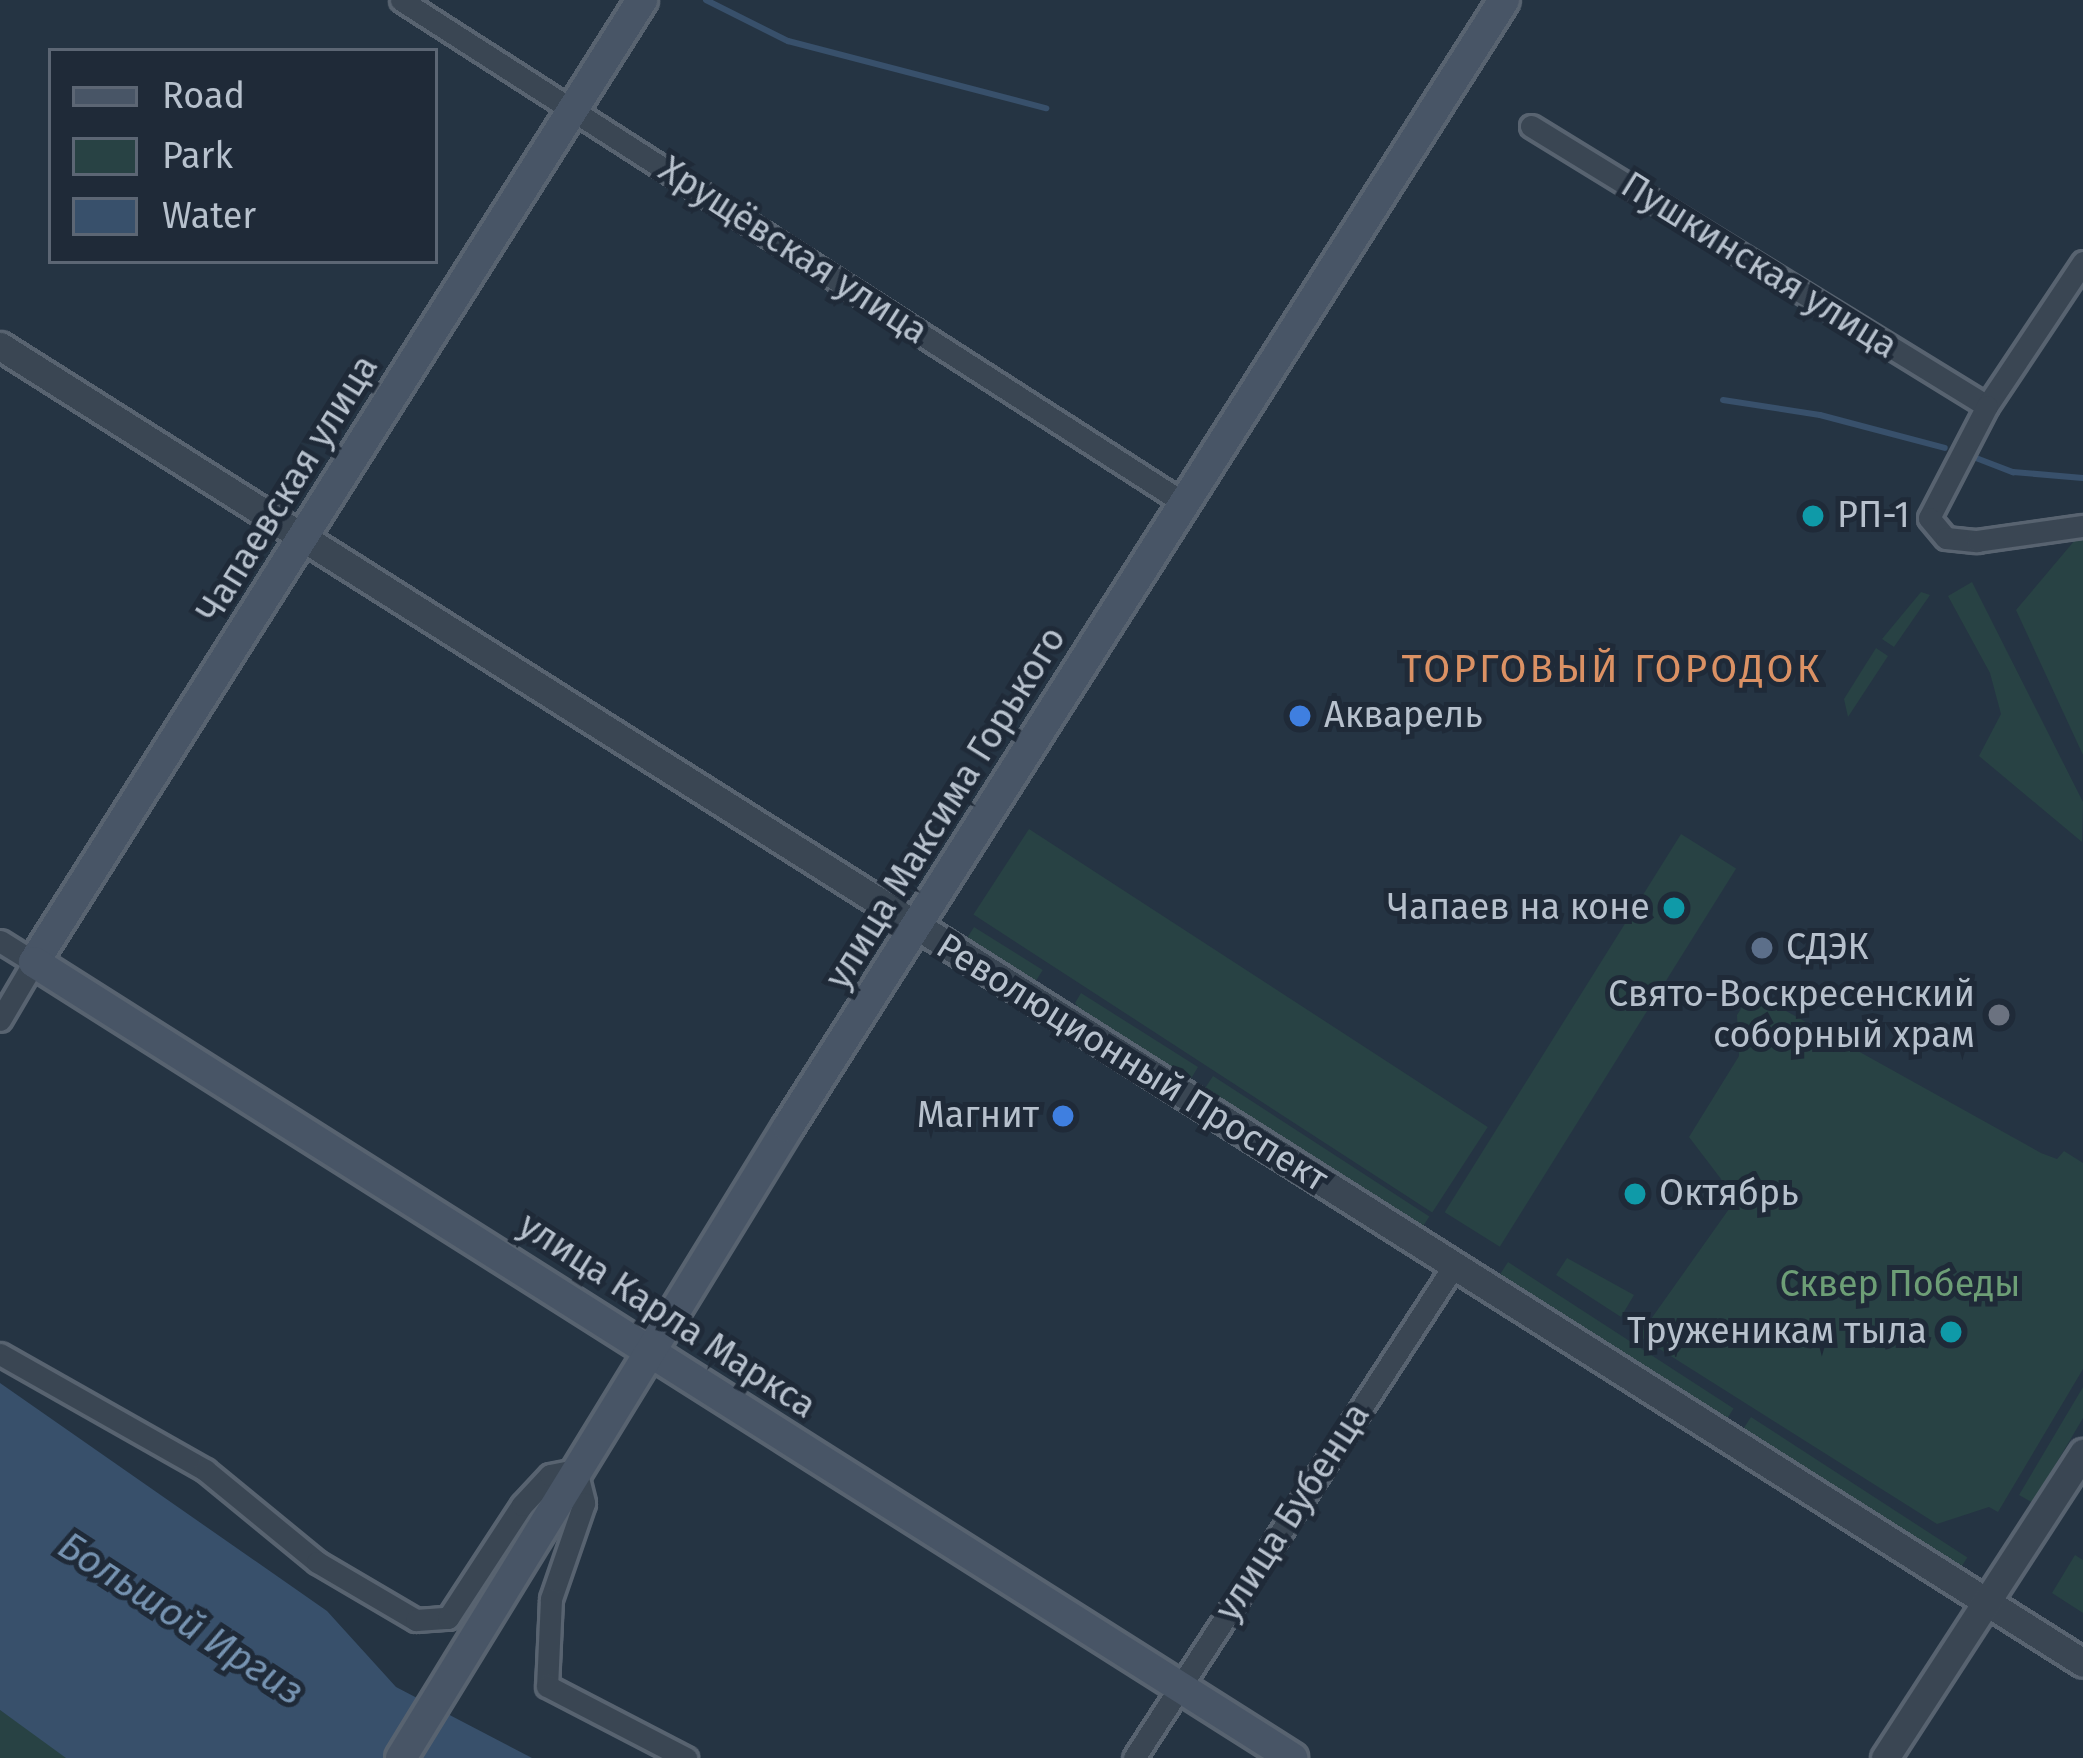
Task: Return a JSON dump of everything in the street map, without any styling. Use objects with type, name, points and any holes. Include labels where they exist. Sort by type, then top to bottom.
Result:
[{"type":"main road","name":"Чапаевская улица","points":[[34,962],[643,0]]},
{"type":"main road","name":"улица Максима Горького","points":[[401,1758],[647,1352],[1504,0]]},
{"type":"main road","name":"улица Карла Маркса","points":[[34,962],[1292,1758]]},
{"type":"street","name":"Хрущёвская улица","points":[[401,0],[1184,503]]},
{"type":"street","name":"Пушкинская улица","points":[[1531,126],[1987,406]]},
{"type":"street","points":[[2083,262],[1987,406],[1929,518],[1946,538],[1977,541],[2083,526]]},
{"type":"street","name":"Революционный Проспект","points":[[0,346],[2083,1663]]},
{"type":"street","name":"улица Карла Маркса","points":[[0,941],[34,962]]},
{"type":"street","name":"Чапаевская улица","points":[[0,1020],[34,962]]},
{"type":"street","name":"улица Бубенца","points":[[1134,1758],[1453,1267]]},
{"type":"street","points":[[0,1354],[205,1470],[317,1562],[416,1620],[448,1618],[521,1505],[550,1475],[576,1470],[584,1503],[550,1599],[547,1686],[686,1758]]},
{"type":"street","points":[[1885,1758],[1990,1604],[2083,1453]]},
{"type":"green space","points":[[2075,540],[2083,540],[2083,755],[2016,610]]},
{"type":"green space","points":[[1972,582],[2083,802],[2082,842],[1979,756],[2001,714],[1990,673],[1948,596]]},
{"type":"green space","points":[[1921,592],[1930,595],[1894,647],[1882,639]]},
{"type":"green space","points":[[1876,648],[1888,656],[1848,717],[1844,699]]},
{"type":"green space","points":[[1029,829],[1488,1127],[1432,1212],[973,915]]},
{"type":"green space","points":[[1681,834],[1736,868],[1500,1247],[1445,1212]]},
{"type":"green space","points":[[974,927],[1043,970],[1036,981],[967,938]]},
{"type":"green space","name":"Сквер Победы","points":[[1752,992],[2041,1153],[2057,1159],[2064,1151],[2083,1163],[2083,1369],[1998,1512],[1989,1507],[1937,1524],[1639,1336],[1729,1209],[1721,1179],[1689,1137],[1739,1056],[1737,1015]]},
{"type":"green space","points":[[1081,993],[1198,1067],[1189,1082],[1084,1015],[1075,1003]]},
{"type":"green space","points":[[1213,1076],[1429,1217],[1420,1232],[1203,1091]]},
{"type":"green space","points":[[1567,1258],[1634,1295],[1621,1317],[1556,1275]]},
{"type":"green space","points":[[1508,1262],[1734,1409],[1723,1424],[1498,1278]]},
{"type":"green space","points":[[2083,1387],[2083,1418],[2033,1503],[2019,1495]]},
{"type":"green space","points":[[1751,1417],[1967,1558],[1958,1572],[1742,1431]]},
{"type":"green space","points":[[2075,1555],[2083,1560],[2083,1613],[2052,1593]]},
{"type":"green space","points":[[0,1710],[71,1758],[0,1758]]},
{"type":"water","name":"Большой Иргиз","points":[[0,1383],[327,1611],[396,1687],[532,1758],[66,1758],[0,1710]]},
{"type":"waterway","points":[[706,0],[788,41],[1046,108]]},
{"type":"waterway","points":[[1723,400],[1820,415],[1945,448]]},
{"type":"waterway","points":[[1976,458],[2013,472],[2083,478]]},
{"type":"place","name":"РП-1","points":[[1813,516]]},
{"type":"place","name":"Акварель","points":[[1300,716]]},
{"type":"place","name":"Чапаев на коне","points":[[1674,908]]},
{"type":"place","name":"СДЭК","points":[[1762,948]]},
{"type":"place","name":"Свято-Воскресенский соборный храм","points":[[1999,1015]]},
{"type":"place","name":"Магнит","points":[[1063,1116]]},
{"type":"place","name":"Октябрь","points":[[1635,1194]]},
{"type":"place","name":"Труженикам тыла","points":[[1951,1332]]},
{"type":"district","name":"ТОРГОВЫЙ ГОРОДОК","points":[[1612,669]]}]
